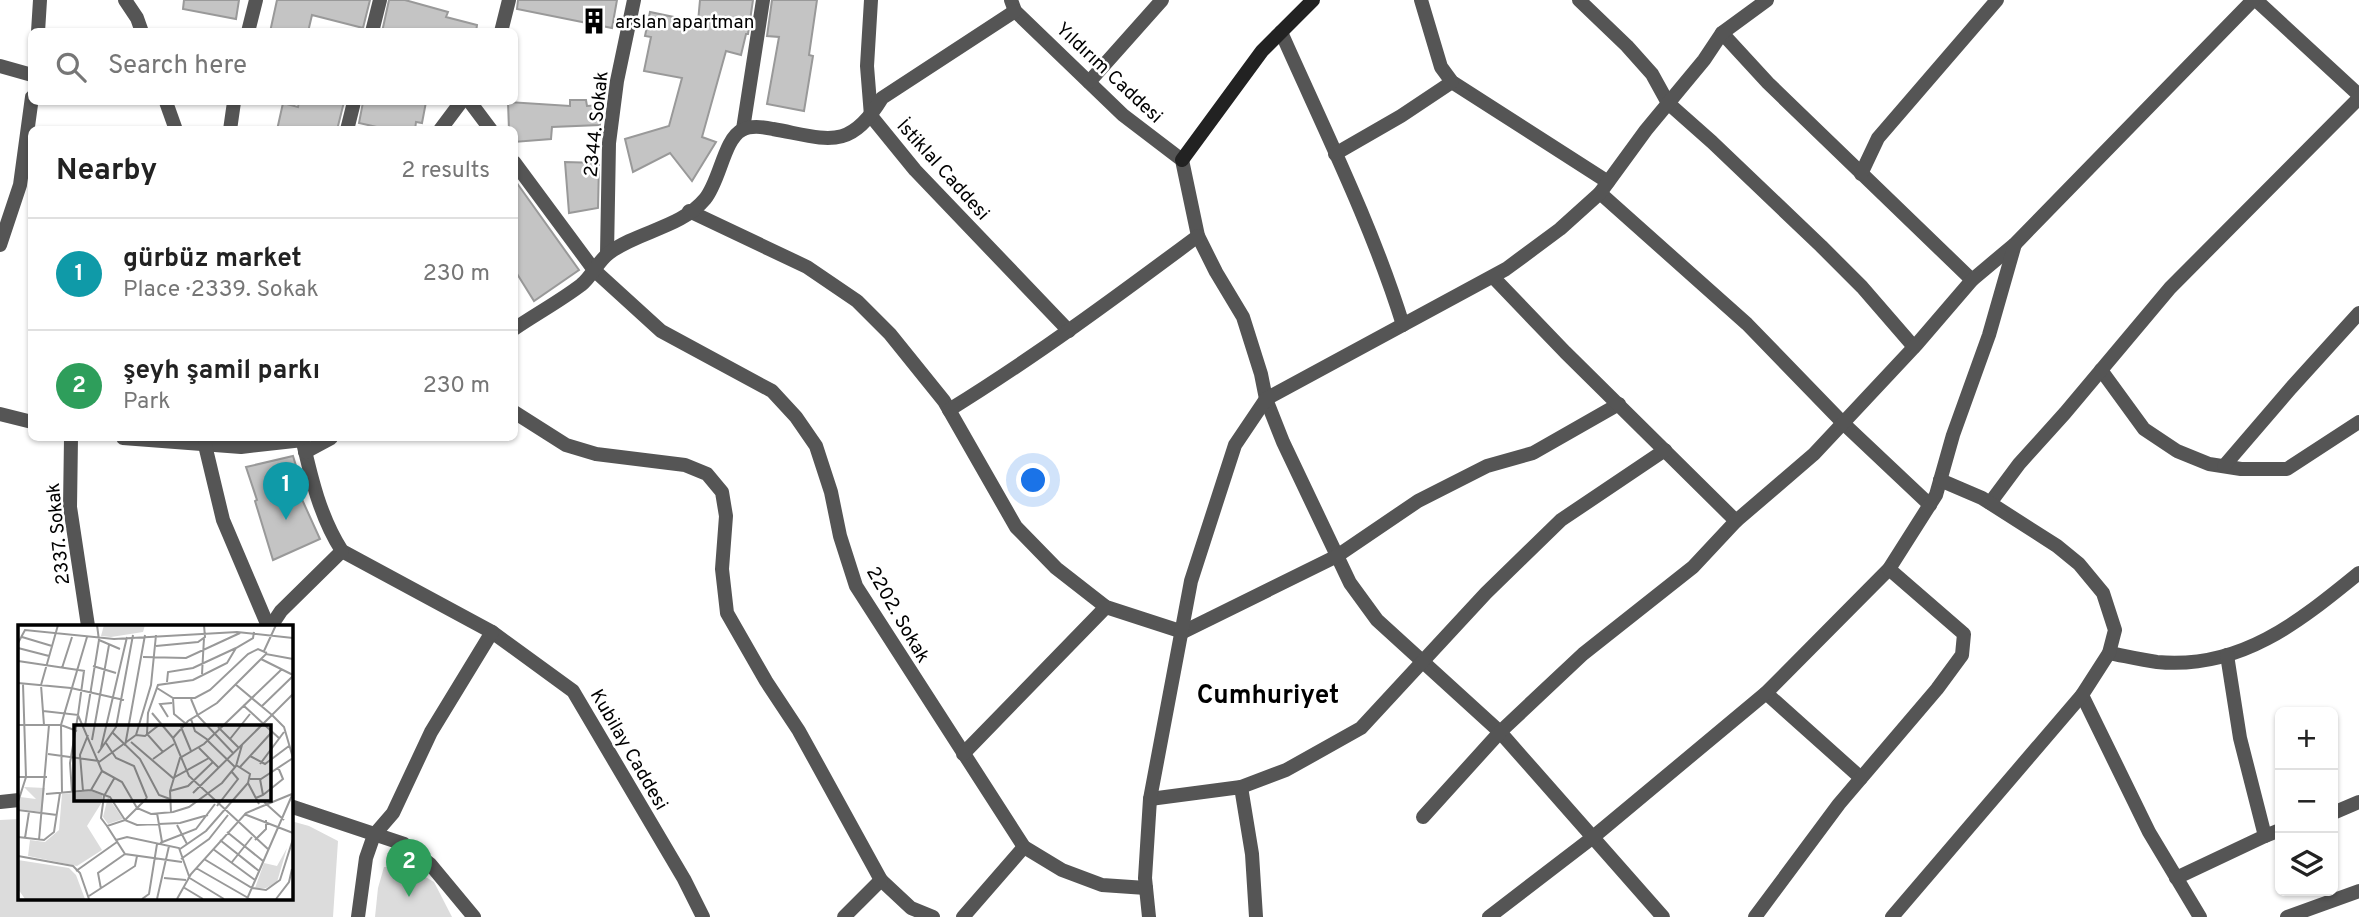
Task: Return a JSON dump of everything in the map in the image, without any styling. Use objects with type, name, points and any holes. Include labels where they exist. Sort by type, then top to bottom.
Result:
[{"type":"street","points":[[38,28],[40,0]]},
{"type":"street","points":[[125,0],[140,25]]},
{"type":"street","points":[[140,25],[142,0]]},
{"type":"street","points":[[249,28],[256,0]]},
{"type":"street","points":[[373,28],[380,0]]},
{"type":"street","points":[[502,28],[509,0]]},
{"type":"street","name":"2344. Sokak","points":[[607,254],[608,143],[617,81],[634,0]]},
{"type":"street","points":[[518,326],[583,284],[607,254],[637,236],[675,222],[705,199],[720,172],[731,139],[743,129],[764,0]]},
{"type":"street","name":"İstiklal Caddesi","points":[[872,0],[867,66],[871,116],[915,170],[1069,331]]},
{"type":"street","points":[[1090,82],[1162,0]]},
{"type":"street","points":[[1312,0],[1262,51],[1182,160],[1198,236],[1243,317],[1266,399],[1283,442],[1350,583],[1377,620],[1500,732],[1663,917]]},
{"type":"street","points":[[1421,0],[1441,67],[1452,82],[1604,187],[1747,324],[1843,424],[1930,505]]},
{"type":"street","points":[[1579,0],[1627,46],[1651,74],[1668,103],[1821,246],[1862,287],[1914,346]]},
{"type":"street","points":[[1149,917],[1146,888],[1150,799],[1191,581],[1235,445],[1266,399],[1506,269],[1560,229],[1604,187],[1704,60],[1722,33],[1767,0]]},
{"type":"street","points":[[1861,174],[1878,138],[1997,0]]},
{"type":"street","points":[[1423,817],[1500,732],[1583,654],[1693,567],[1736,522],[1814,454],[1972,280],[2016,243],[2254,0],[2359,97],[2170,288],[2019,464],[1990,503]]},
{"type":"street","name":"Yıldırım Caddesi","points":[[743,129],[761,126],[811,136],[838,138],[855,132],[871,116],[882,98],[1013,5],[1123,116],[1182,160]]},
{"type":"street","points":[[1280,32],[1389,281],[1403,325]]},
{"type":"street","points":[[1722,33],[1768,83],[1972,280]]},
{"type":"street","points":[[0,66],[28,74]]},
{"type":"street","points":[[1335,154],[1401,116],[1452,82]]},
{"type":"street","points":[[28,126],[31,105]]},
{"type":"street","points":[[167,105],[174,126]]},
{"type":"street","points":[[231,126],[234,105]]},
{"type":"street","points":[[348,126],[353,105]]},
{"type":"street","points":[[443,126],[459,105]]},
{"type":"street","points":[[472,105],[488,126]]},
{"type":"street","points":[[0,245],[20,185],[28,126]]},
{"type":"street","name":"2202. Sokak","points":[[518,167],[594,270],[661,331],[772,391],[796,417],[817,446],[856,586],[1024,846],[1062,870],[1102,885],[1146,888]]},
{"type":"street","points":[[689,211],[807,267],[857,301],[890,334],[949,410],[1016,527],[1056,568],[1106,607],[1182,632],[1337,556],[1418,501],[1487,466],[1533,453],[1619,404]]},
{"type":"street","points":[[949,410],[1006,375],[1069,331],[1198,236]]},
{"type":"street","points":[[1489,917],[1592,838],[1766,693],[1889,569],[1936,495],[1953,435],[1989,335],[2016,243]]},
{"type":"street","points":[[1493,276],[1565,352],[1736,522]]},
{"type":"street","points":[[2224,466],[2359,313]]},
{"type":"street","points":[[2101,370],[2144,429],[2177,451],[2209,464],[2241,469],[2287,469],[2359,422]]},
{"type":"street","points":[[0,414],[28,421]]},
{"type":"street","points":[[518,415],[566,445],[596,454],[685,465],[707,474],[722,492],[726,516],[722,569],[727,612],[766,681],[799,731],[881,880],[911,908],[933,917]]},
{"type":"street","name":"2337. Sokak","points":[[71,441],[70,506],[88,625]]},
{"type":"street","points":[[158,441],[241,447],[304,443],[329,530],[342,551],[281,611],[271,625]]},
{"type":"street","points":[[205,445],[223,520],[270,625]]},
{"type":"street","points":[[1150,799],[1241,787],[1286,770],[1361,728],[1486,593],[1561,520],[1665,450]]},
{"type":"street","points":[[1892,917],[2082,695],[2109,653],[2115,630],[2103,593],[2079,564],[2057,545],[1990,503],[1940,480]]},
{"type":"street","name":"Kubilay Caddesi","points":[[342,551],[492,632],[573,691],[684,879],[703,917]]},
{"type":"street","points":[[1755,917],[1839,804],[1937,690],[1962,655],[1964,634],[1889,569]]},
{"type":"street","points":[[2109,653],[2158,662],[2207,660],[2242,652],[2306,617],[2359,573]]},
{"type":"street","points":[[963,754],[1106,607]]},
{"type":"street","points":[[358,917],[366,858],[374,835],[393,813],[431,732],[492,632]]},
{"type":"street","points":[[2227,655],[2240,738],[2264,836]]},
{"type":"street","points":[[1766,693],[1861,778]]},
{"type":"street","points":[[2082,695],[2126,788],[2200,917]]},
{"type":"street","points":[[1241,787],[1252,854],[1256,917]]},
{"type":"street","points":[[0,802],[18,800]]},
{"type":"street","points":[[2338,811],[2359,802]]},
{"type":"street","points":[[292,807],[404,844],[430,864],[474,917]]},
{"type":"street","points":[[2176,878],[2275,832]]},
{"type":"street","points":[[963,917],[1024,846]]},
{"type":"street","points":[[844,917],[881,880]]},
{"type":"street","points":[[2287,917],[2359,891]]},
{"type":"shaded area","points":[[18,819],[18,900],[292,900],[292,821],[309,826],[338,841],[333,917],[0,917],[0,820]]},
{"type":"shaded area","points":[[384,867],[409,867],[434,882],[452,917],[375,917],[378,888]]},
{"type":"building","points":[[184,0],[239,0],[236,19],[183,9]]},
{"type":"building","points":[[277,0],[370,0],[363,28],[312,15],[309,28],[271,28]]},
{"type":"building","points":[[389,0],[405,0],[448,12],[446,17],[477,25],[477,28],[383,28]]},
{"type":"building","name":"arslan apartman","points":[[518,0],[617,0],[612,28],[517,9]]},
{"type":"building","points":[[700,0],[753,0],[748,34],[741,55],[726,51],[702,137],[716,142],[692,181],[670,153],[633,172],[625,139],[669,126],[682,78],[644,71],[651,37],[645,36],[650,12],[698,22]]},
{"type":"building","points":[[772,0],[817,0],[809,55],[813,56],[804,111],[767,104],[779,37],[767,36]]},
{"type":"building","points":[[570,100],[586,100],[587,106],[601,105],[600,125],[552,127],[551,139],[518,142],[518,126],[509,126],[508,105],[518,105],[518,103],[570,106]]},
{"type":"building","points":[[283,105],[343,105],[338,126],[278,126]]},
{"type":"building","points":[[362,105],[425,105],[422,123],[416,122],[416,126],[372,126],[359,123]]},
{"type":"building","points":[[565,162],[599,163],[598,208],[569,213]]},
{"type":"building","points":[[518,185],[579,270],[534,301],[518,275]]},
{"type":"building","points":[[293,456],[301,482],[295,484],[320,539],[273,560],[246,467]]},
{"type":"place","name":"arslan apartman","points":[[594,21]]},
{"type":"place","name":"gürbüz market","points":[[286,520]]},
{"type":"place","name":"şeyh şamil parkı","points":[[409,897]]},
{"type":"district","name":"Cumhuriyet","points":[[1268,694]]}]
